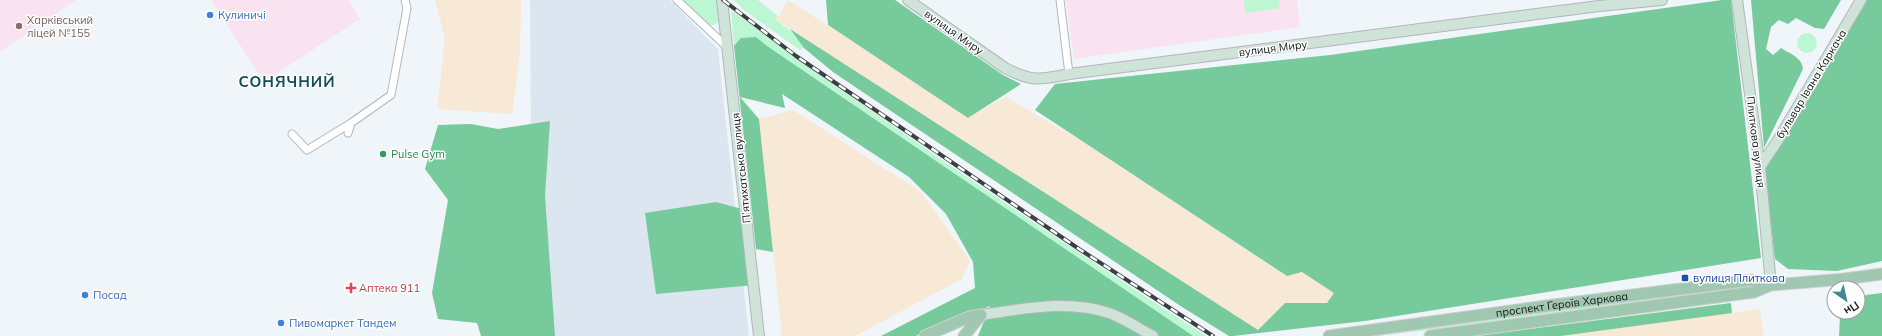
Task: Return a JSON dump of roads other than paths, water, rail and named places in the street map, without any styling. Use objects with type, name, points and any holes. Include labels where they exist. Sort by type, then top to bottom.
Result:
[{"type":"main road","name":"проспект Героїв Харкова","points":[[1430,336],[1754,292],[1772,285],[1844,280],[1882,274]]},
{"type":"main road","name":"проспект Героїв Харкова","points":[[1329,336],[1546,306],[1752,280],[1772,285]]},
{"type":"main road","points":[[925,336],[969,317],[981,315]]},
{"type":"main road","points":[[964,336],[981,315]]},
{"type":"street","points":[[292,134],[307,150],[391,96],[407,8],[405,0]]},
{"type":"street","points":[[677,0],[727,47]]},
{"type":"street","name":"П’ятихатська вулиця","points":[[722,0],[759,336]]},
{"type":"street","name":"вулиця Миру","points":[[908,0],[1005,68],[1021,77],[1039,80],[1069,74],[1616,2],[1662,0]]},
{"type":"street","points":[[1060,0],[1069,74]]},
{"type":"street","name":"Плиткова вулиця","points":[[1737,0],[1760,167],[1772,285]]},
{"type":"street","name":"бульвар Івана Каркача","points":[[1760,167],[1778,140],[1861,0]]},
{"type":"street","points":[[348,133],[351,123]]},
{"type":"street","points":[[981,315],[1027,308],[1069,306],[1089,308],[1110,314],[1153,336]]},
{"type":"railway","points":[[723,0],[796,56],[1079,249],[1213,336]]},
{"type":"place","name":"Кулиничі","points":[[210,15]]},
{"type":"place","name":"Харківський ліцей №155","points":[[19,26]]},
{"type":"place","name":"Pulse Gym","points":[[383,154]]},
{"type":"place","name":"вулиця Плиткова","points":[[1685,278]]},
{"type":"place","name":"Аптека 911","points":[[351,288]]},
{"type":"place","name":"Посад","points":[[85,295]]},
{"type":"place","name":"Пивомаркет Тандем","points":[[281,323]]},
{"type":"district","name":"СОНЯЧНИЙ","points":[[287,81]]}]
